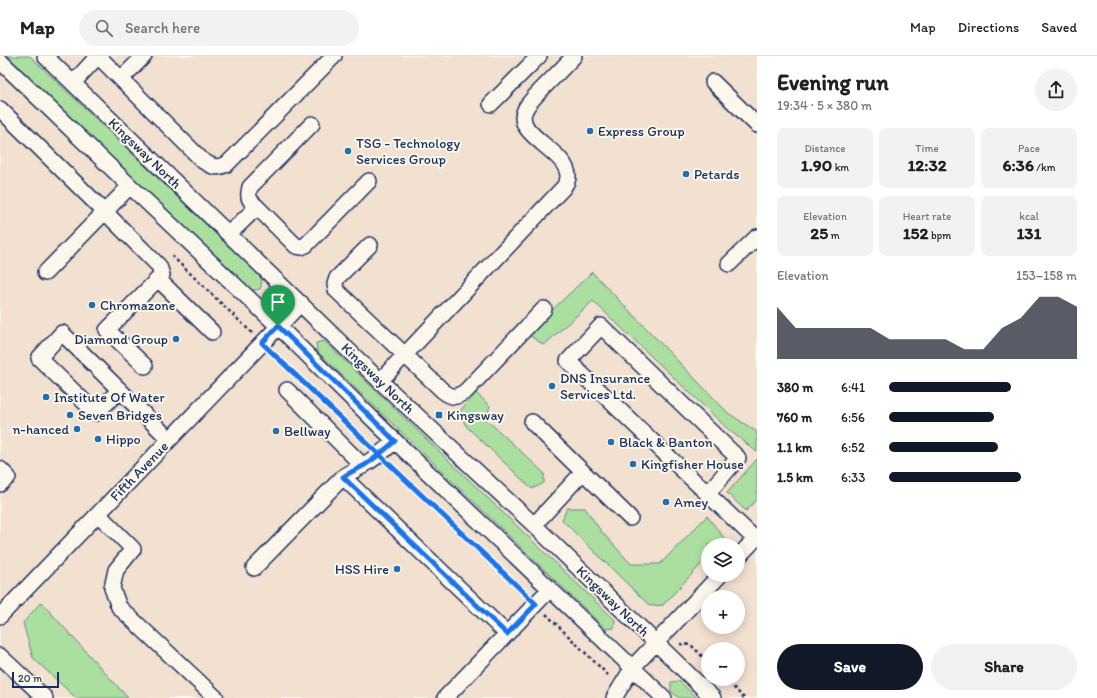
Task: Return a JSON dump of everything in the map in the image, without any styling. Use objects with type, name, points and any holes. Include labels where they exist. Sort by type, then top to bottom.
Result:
[{"type":"street","name":"Kingsway North","points":[[45,56],[380,381],[534,525],[713,698]]},
{"type":"street","points":[[73,83],[98,56],[203,161],[219,168],[227,164],[334,56]]},
{"type":"street","points":[[121,79],[144,56]]},
{"type":"street","points":[[491,104],[539,56]]},
{"type":"street","points":[[380,381],[563,188],[568,179],[567,170],[561,159],[529,131],[523,120],[524,111],[530,102],[574,56]]},
{"type":"street","points":[[0,61],[278,326],[395,441],[664,698]]},
{"type":"street","points":[[713,82],[757,125]]},
{"type":"street","points":[[0,109],[159,266],[162,275],[107,330],[145,366]]},
{"type":"street","points":[[312,124],[250,187],[248,194],[250,200],[296,246],[301,247],[306,245],[369,181]]},
{"type":"street","points":[[44,273],[130,186]]},
{"type":"street","points":[[229,234],[257,207]]},
{"type":"street","points":[[729,264],[757,237]]},
{"type":"street","points":[[370,245],[337,278],[335,284],[336,290],[443,391],[454,397],[466,391],[544,309]]},
{"type":"street","points":[[158,278],[212,332]]},
{"type":"street","name":"Fifth Avenue","points":[[0,616],[300,303]]},
{"type":"street","points":[[707,494],[738,458],[601,326],[568,361],[707,494],[756,538],[745,549]]},
{"type":"street","points":[[120,390],[96,414],[39,358],[62,334],[120,390],[170,439]]},
{"type":"street","points":[[287,390],[363,466]]},
{"type":"street","points":[[532,422],[630,518]]},
{"type":"street","points":[[254,568],[343,477],[379,455],[395,441]]},
{"type":"street","points":[[0,469],[8,477],[0,484]]},
{"type":"street","points":[[534,525],[583,472]]},
{"type":"street","points":[[343,477],[507,634]]},
{"type":"street","points":[[98,514],[133,549],[116,570],[112,588],[119,607],[216,698]]},
{"type":"street","points":[[618,693],[633,667],[713,582]]},
{"type":"street","points":[[445,698],[550,589]]},
{"type":"street","points":[[0,656],[45,698]]},
{"type":"path","points":[[172,256],[301,380]]},
{"type":"path","points":[[307,386],[536,604],[618,693]]},
{"type":"path","points":[[732,686],[744,698]]},
{"type":"shaded area","points":[[0,56],[757,56],[757,698],[0,698]]},
{"type":"green space","points":[[8,56],[30,56],[260,276],[262,282],[260,289],[249,290]]},
{"type":"green space","points":[[592,272],[728,413],[757,432],[757,452],[729,430],[593,301],[544,345],[527,334]]},
{"type":"green space","points":[[324,341],[615,620],[614,628],[606,629],[317,351],[316,343]]},
{"type":"green space","points":[[476,393],[490,406],[486,419],[544,473],[544,483],[532,489],[466,426],[459,412]]},
{"type":"green space","points":[[757,459],[757,499],[746,511],[727,493]]},
{"type":"green space","points":[[567,508],[585,508],[601,531],[631,564],[660,564],[707,516],[724,538],[701,538],[701,564],[663,605],[650,606],[562,520]]},
{"type":"green space","points":[[41,602],[128,698],[76,698],[33,658],[23,623]]},
{"type":"green space","points":[[679,681],[697,698],[679,698],[671,691],[671,682]]},
{"type":"place","name":"Express Group","points":[[590,131]]},
{"type":"place","name":"TSG - Technology Services Group","points":[[348,151]]},
{"type":"place","name":"Petards","points":[[686,174]]},
{"type":"place","name":"Chromazone","points":[[92,305]]},
{"type":"place","name":"Diamond Group","points":[[176,339]]},
{"type":"place","name":"DNS Insurance Services Ltd.","points":[[552,386]]},
{"type":"place","name":"Institute Of Water","points":[[46,397]]},
{"type":"place","name":"Seven Bridges","points":[[70,415]]},
{"type":"place","name":"Kingsway","points":[[439,415]]},
{"type":"place","name":"n-hanced","points":[[77,429]]},
{"type":"place","name":"Bellway","points":[[276,431]]},
{"type":"place","name":"Hippo","points":[[98,439]]},
{"type":"place","name":"Black & Banton","points":[[611,442]]},
{"type":"place","name":"Kingfisher House","points":[[633,464]]},
{"type":"place","name":"Amey","points":[[666,502]]},
{"type":"place","name":"HSS Hire","points":[[397,569]]},
{"type":"route","points":[[278,326],[262,343],[379,455],[536,604],[507,634],[343,477],[379,455],[395,441],[278,326]]}]
